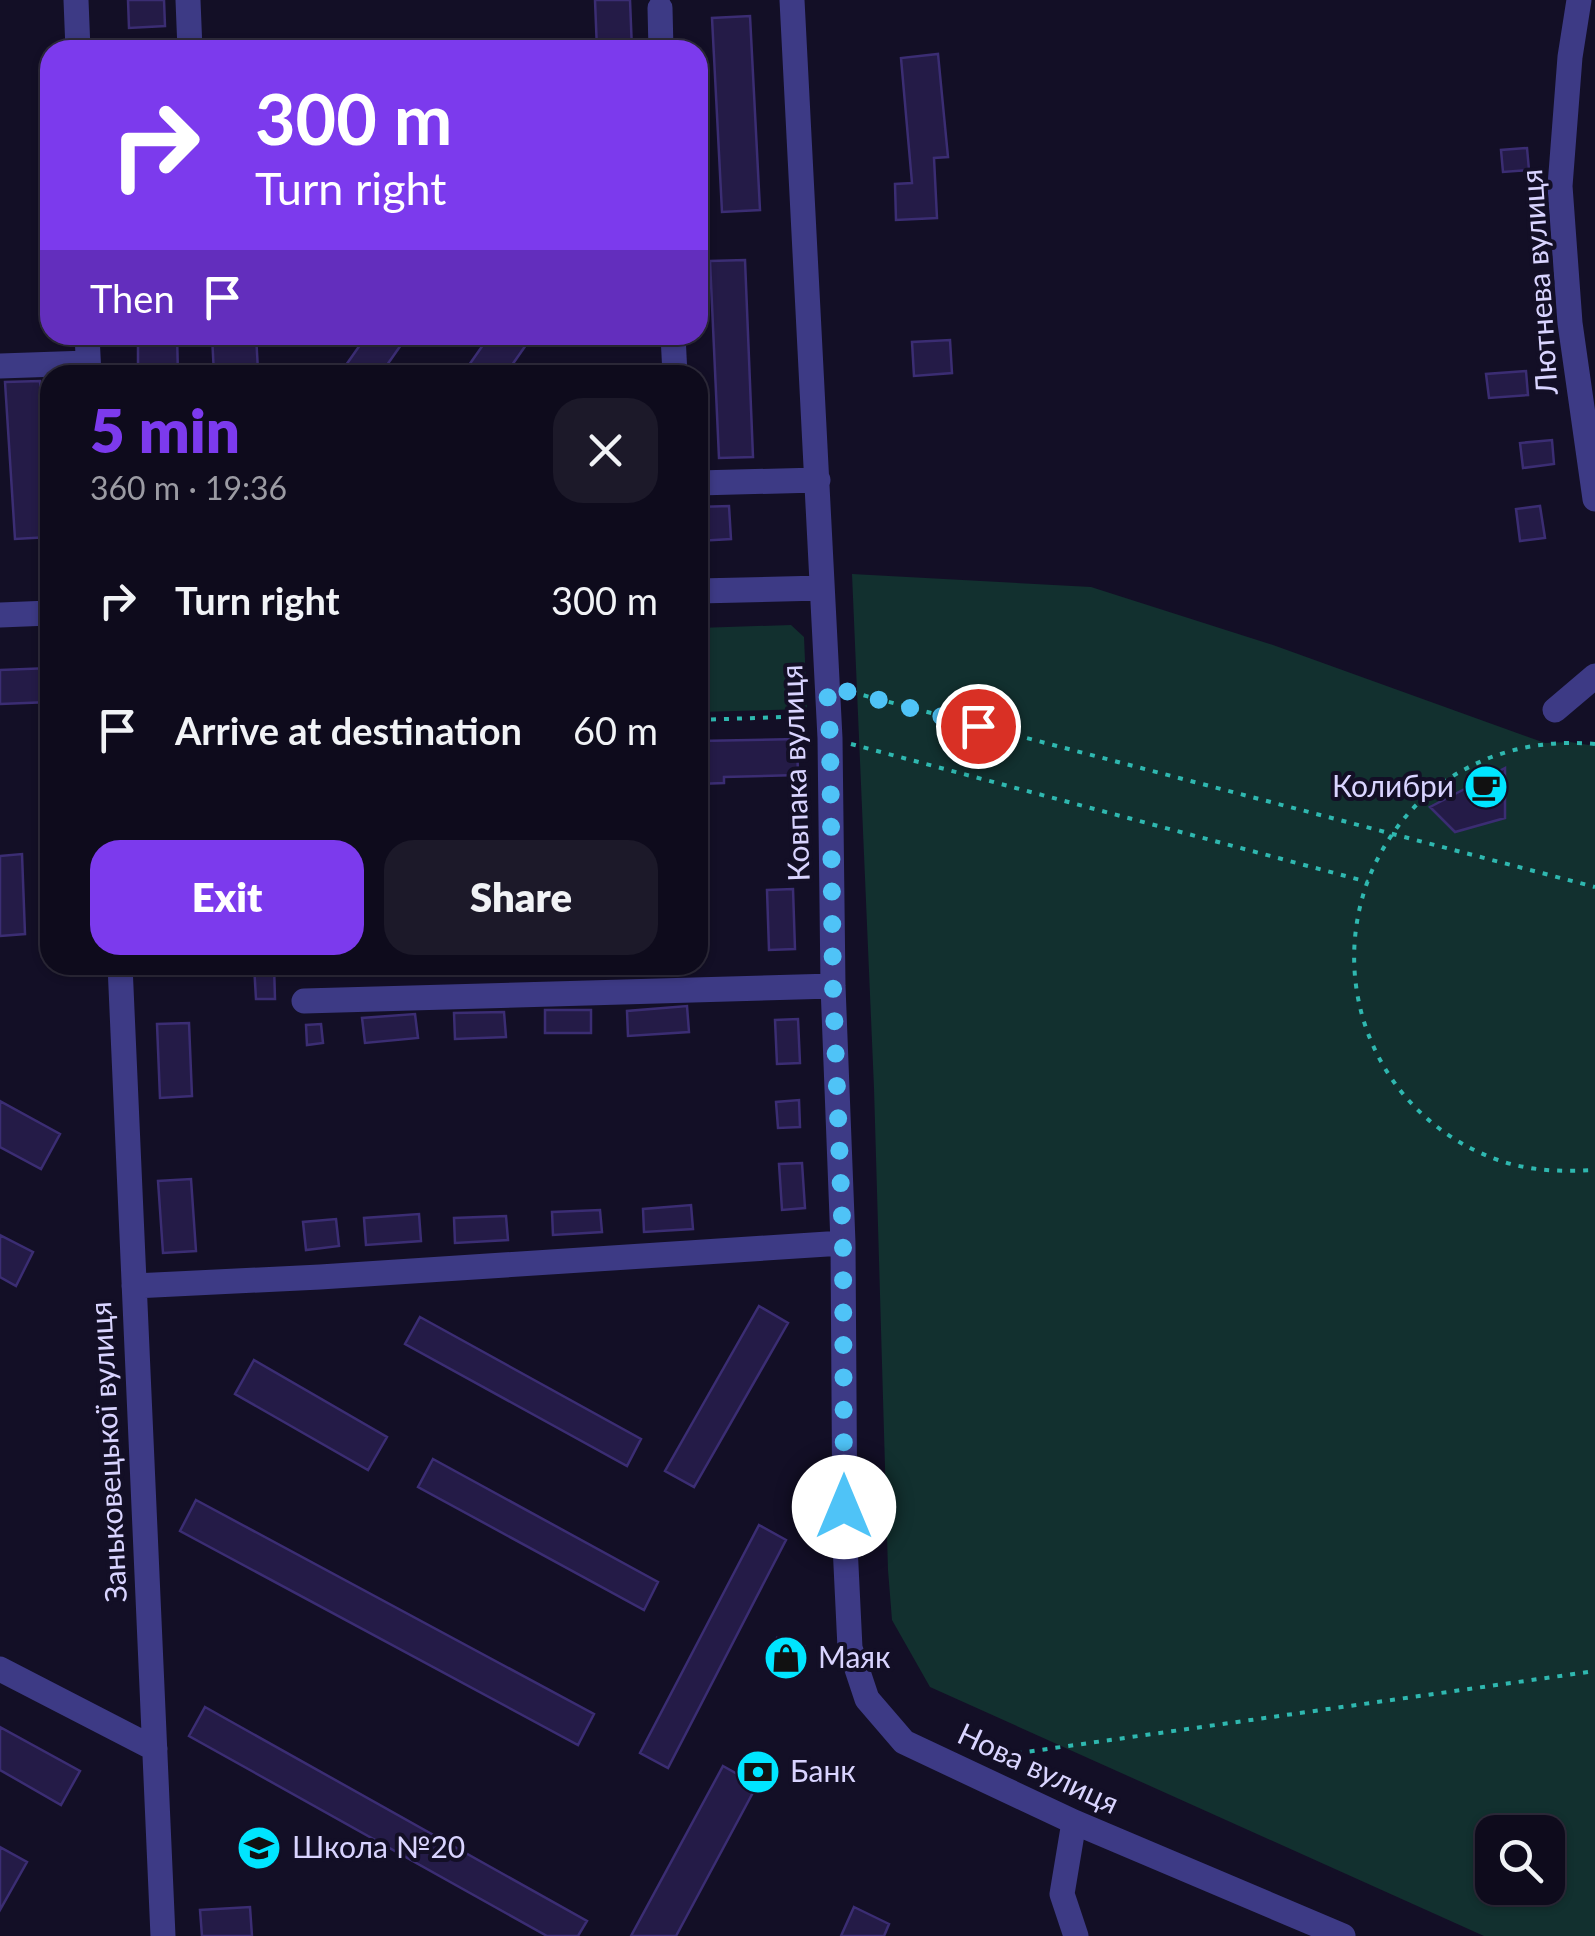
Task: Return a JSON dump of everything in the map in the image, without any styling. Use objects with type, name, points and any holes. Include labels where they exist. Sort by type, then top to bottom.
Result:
[{"type":"street","points":[[76,0],[78,40]]},
{"type":"street","points":[[188,0],[190,40]]},
{"type":"street","name":"Ковпака вулиця","points":[[792,0],[829,727],[833,986],[843,1243],[845,1545]]},
{"type":"street","name":"Лютнева вулиця","points":[[1579,0],[1570,56],[1560,186],[1570,323],[1595,499]]},
{"type":"street","points":[[660,8],[662,40]]},
{"type":"street","points":[[0,366],[40,367]]},
{"type":"street","points":[[708,483],[818,480]]},
{"type":"street","points":[[708,591],[822,588]]},
{"type":"street","points":[[0,615],[40,613]]},
{"type":"street","points":[[1555,710],[1595,676]]},
{"type":"street","name":"Заньковецької вулиця","points":[[120,975],[163,1936]]},
{"type":"street","points":[[304,1000],[833,986]]},
{"type":"street","points":[[134,1286],[843,1243]]},
{"type":"street","name":"Нова вулиця","points":[[845,1545],[850,1648],[867,1699],[904,1742],[1074,1822],[1343,1936]]},
{"type":"street","points":[[0,1669],[155,1749]]},
{"type":"street","points":[[1074,1822],[1062,1894],[1076,1936]]},
{"type":"path","points":[[827,686],[1595,887]]},
{"type":"path","points":[[708,721],[829,727],[1368,882]]},
{"type":"path","points":[[1595,744],[1546,743],[1514,749],[1454,774],[1428,794],[1392,835],[1368,882],[1360,901],[1354,965],[1366,1028],[1379,1058],[1417,1110],[1484,1154],[1530,1168],[1562,1172],[1595,1170]]},
{"type":"path","points":[[988,1758],[1595,1671]]},
{"type":"green space","points":[[852,574],[1091,587],[1273,645],[1545,743],[1595,746],[1595,1936],[1484,1936],[930,1687],[892,1620],[874,1088]]},
{"type":"green space","points":[[791,625],[804,637],[807,709],[708,712],[708,628]]},
{"type":"building","points":[[128,0],[164,0],[165,26],[129,28]]},
{"type":"building","points":[[595,0],[630,0],[632,40],[597,40]]},
{"type":"building","points":[[750,16],[760,210],[722,212],[712,18]]},
{"type":"building","points":[[938,54],[948,157],[934,158],[937,218],[896,220],[895,184],[912,183],[901,58]]},
{"type":"building","points":[[1527,148],[1529,170],[1503,172],[1501,150]]},
{"type":"building","points":[[745,260],[753,457],[719,458],[710,261]]},
{"type":"building","points":[[950,340],[952,373],[914,376],[912,342]]},
{"type":"building","points":[[138,345],[177,345],[178,365],[138,365]]},
{"type":"building","points":[[212,345],[257,345],[258,365],[214,365]]},
{"type":"building","points":[[360,345],[401,345],[387,365],[346,365]]},
{"type":"building","points":[[483,345],[526,345],[512,365],[469,365]]},
{"type":"building","points":[[1526,371],[1528,395],[1489,398],[1486,374]]},
{"type":"building","points":[[40,381],[40,538],[15,539],[5,382]]},
{"type":"building","points":[[1552,440],[1554,464],[1523,468],[1520,443]]},
{"type":"building","points":[[729,506],[731,539],[708,540],[708,507]]},
{"type":"building","points":[[1540,506],[1545,538],[1520,541],[1516,509]]},
{"type":"building","points":[[40,668],[40,702],[0,704],[0,670]]},
{"type":"building","points":[[797,739],[798,775],[724,777],[724,783],[708,784],[708,741]]},
{"type":"building","name":"Колибри","points":[[1505,768],[1505,818],[1455,832],[1430,807]]},
{"type":"building","points":[[22,854],[25,934],[0,936],[0,856]]},
{"type":"building","points":[[793,889],[795,949],[769,950],[767,890]]},
{"type":"building","points":[[255,975],[274,975],[275,999],[256,999]]},
{"type":"building","points":[[687,1006],[689,1032],[628,1036],[627,1011]]},
{"type":"building","points":[[545,1010],[591,1010],[591,1033],[545,1033]]},
{"type":"building","points":[[504,1012],[506,1037],[455,1039],[454,1013]]},
{"type":"building","points":[[415,1014],[418,1038],[365,1043],[362,1018]]},
{"type":"building","points":[[798,1019],[800,1063],[777,1064],[775,1020]]},
{"type":"building","points":[[189,1023],[192,1096],[160,1098],[157,1024]]},
{"type":"building","points":[[321,1024],[323,1043],[307,1045],[306,1025]]},
{"type":"building","points":[[799,1100],[800,1127],[778,1128],[776,1102]]},
{"type":"building","points":[[0,1101],[60,1134],[41,1169],[0,1147]]},
{"type":"building","points":[[802,1163],[805,1208],[782,1210],[779,1164]]},
{"type":"building","points":[[191,1179],[196,1251],[163,1253],[158,1181]]},
{"type":"building","points":[[691,1205],[693,1229],[644,1232],[643,1209]]},
{"type":"building","points":[[600,1210],[602,1232],[553,1235],[552,1212]]},
{"type":"building","points":[[419,1214],[421,1241],[366,1245],[364,1218]]},
{"type":"building","points":[[506,1216],[508,1240],[455,1243],[454,1218]]},
{"type":"building","points":[[336,1219],[339,1246],[306,1250],[303,1222]]},
{"type":"building","points":[[0,1235],[33,1252],[16,1286],[0,1277]]},
{"type":"building","points":[[759,1306],[788,1323],[694,1487],[665,1471]]},
{"type":"building","points":[[420,1317],[641,1439],[627,1466],[405,1344]]},
{"type":"building","points":[[254,1360],[387,1437],[368,1470],[235,1394]]},
{"type":"building","points":[[433,1459],[658,1582],[644,1610],[418,1487]]},
{"type":"building","points":[[196,1500],[594,1714],[578,1745],[180,1531]]},
{"type":"building","points":[[759,1525],[786,1540],[668,1768],[640,1753]]},
{"type":"building","name":"Маяк","points":[[777,1638],[804,1646],[795,1677],[768,1669]]},
{"type":"building","points":[[205,1707],[587,1921],[578,1936],[547,1936],[189,1736]]},
{"type":"building","points":[[0,1727],[80,1771],[61,1805],[0,1770]]},
{"type":"building","points":[[723,1766],[757,1785],[676,1936],[631,1936]]},
{"type":"building","points":[[0,1847],[27,1862],[0,1910]]},
{"type":"building","points":[[250,1907],[252,1936],[202,1936],[200,1910]]},
{"type":"building","points":[[854,1907],[889,1924],[884,1936],[841,1936]]},
{"type":"place","name":"Колибри","points":[[1486,787]]},
{"type":"place","name":"Маяк","points":[[786,1658]]},
{"type":"place","name":"Банк","points":[[758,1772]]},
{"type":"place","name":"Школа №20","points":[[259,1848]]},
{"type":"route","points":[[844,1507],[843,1243],[827,686],[978,726]]}]
